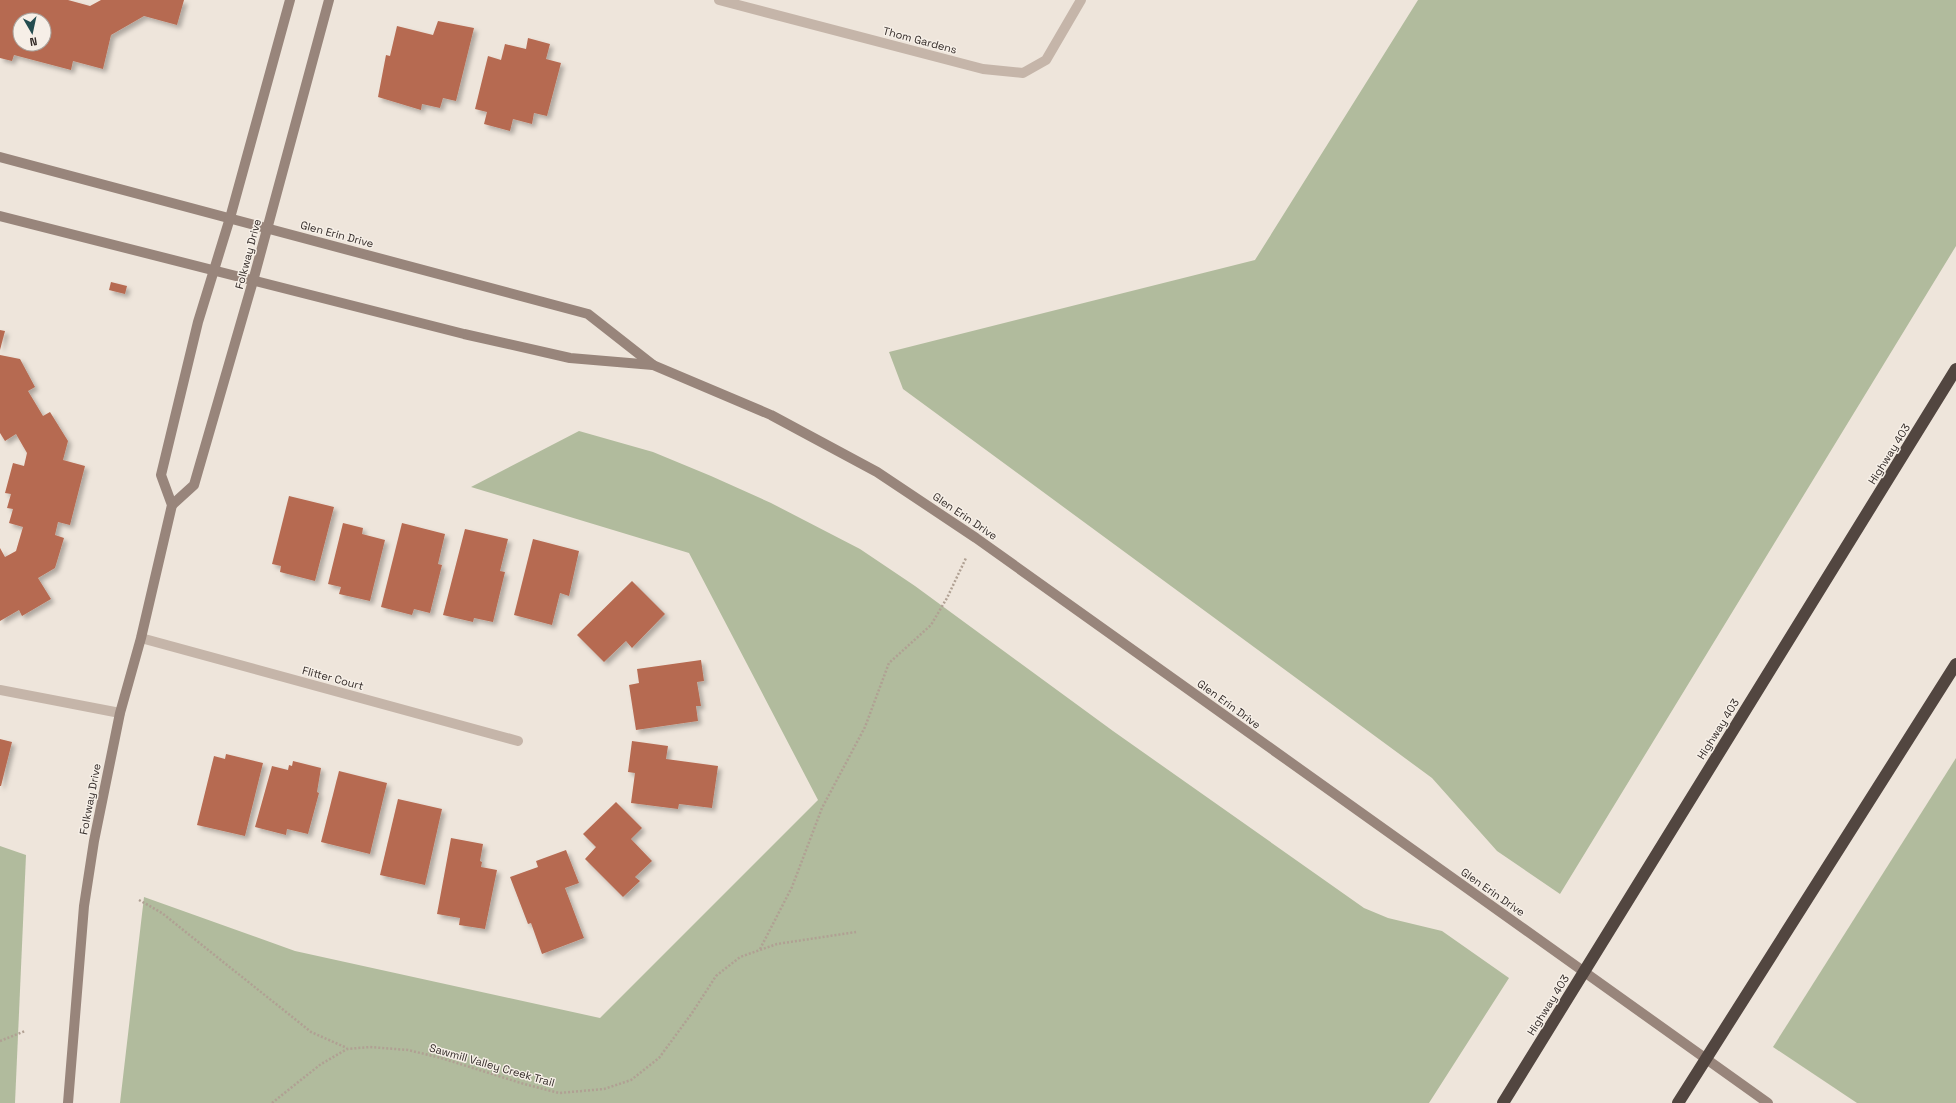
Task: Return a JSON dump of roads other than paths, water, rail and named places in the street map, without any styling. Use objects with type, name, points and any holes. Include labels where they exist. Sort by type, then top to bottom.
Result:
[{"type":"highway","name":"Highway 403","points":[[1503,1103],[1956,369]]},
{"type":"highway","points":[[1678,1103],[1956,664]]},
{"type":"street","points":[[172,505],[161,475],[198,322],[230,218],[290,0]]},
{"type":"street","name":"Folkway Drive","points":[[68,1103],[84,906],[94,840],[120,713],[141,638],[172,505],[194,485],[268,228],[329,0]]},
{"type":"street","name":"Thom Gardens","points":[[719,0],[983,69],[1023,73],[1046,60],[1081,0]]},
{"type":"street","name":"Glen Erin Drive","points":[[0,158],[588,314],[653,365],[771,415],[877,472],[976,538],[1768,1103]]},
{"type":"street","name":"Glen Erin Drive","points":[[0,216],[464,334],[570,358],[653,365]]},
{"type":"street","name":"Flitter Court","points":[[141,638],[518,741]]},
{"type":"street","points":[[0,690],[120,713]]}]
